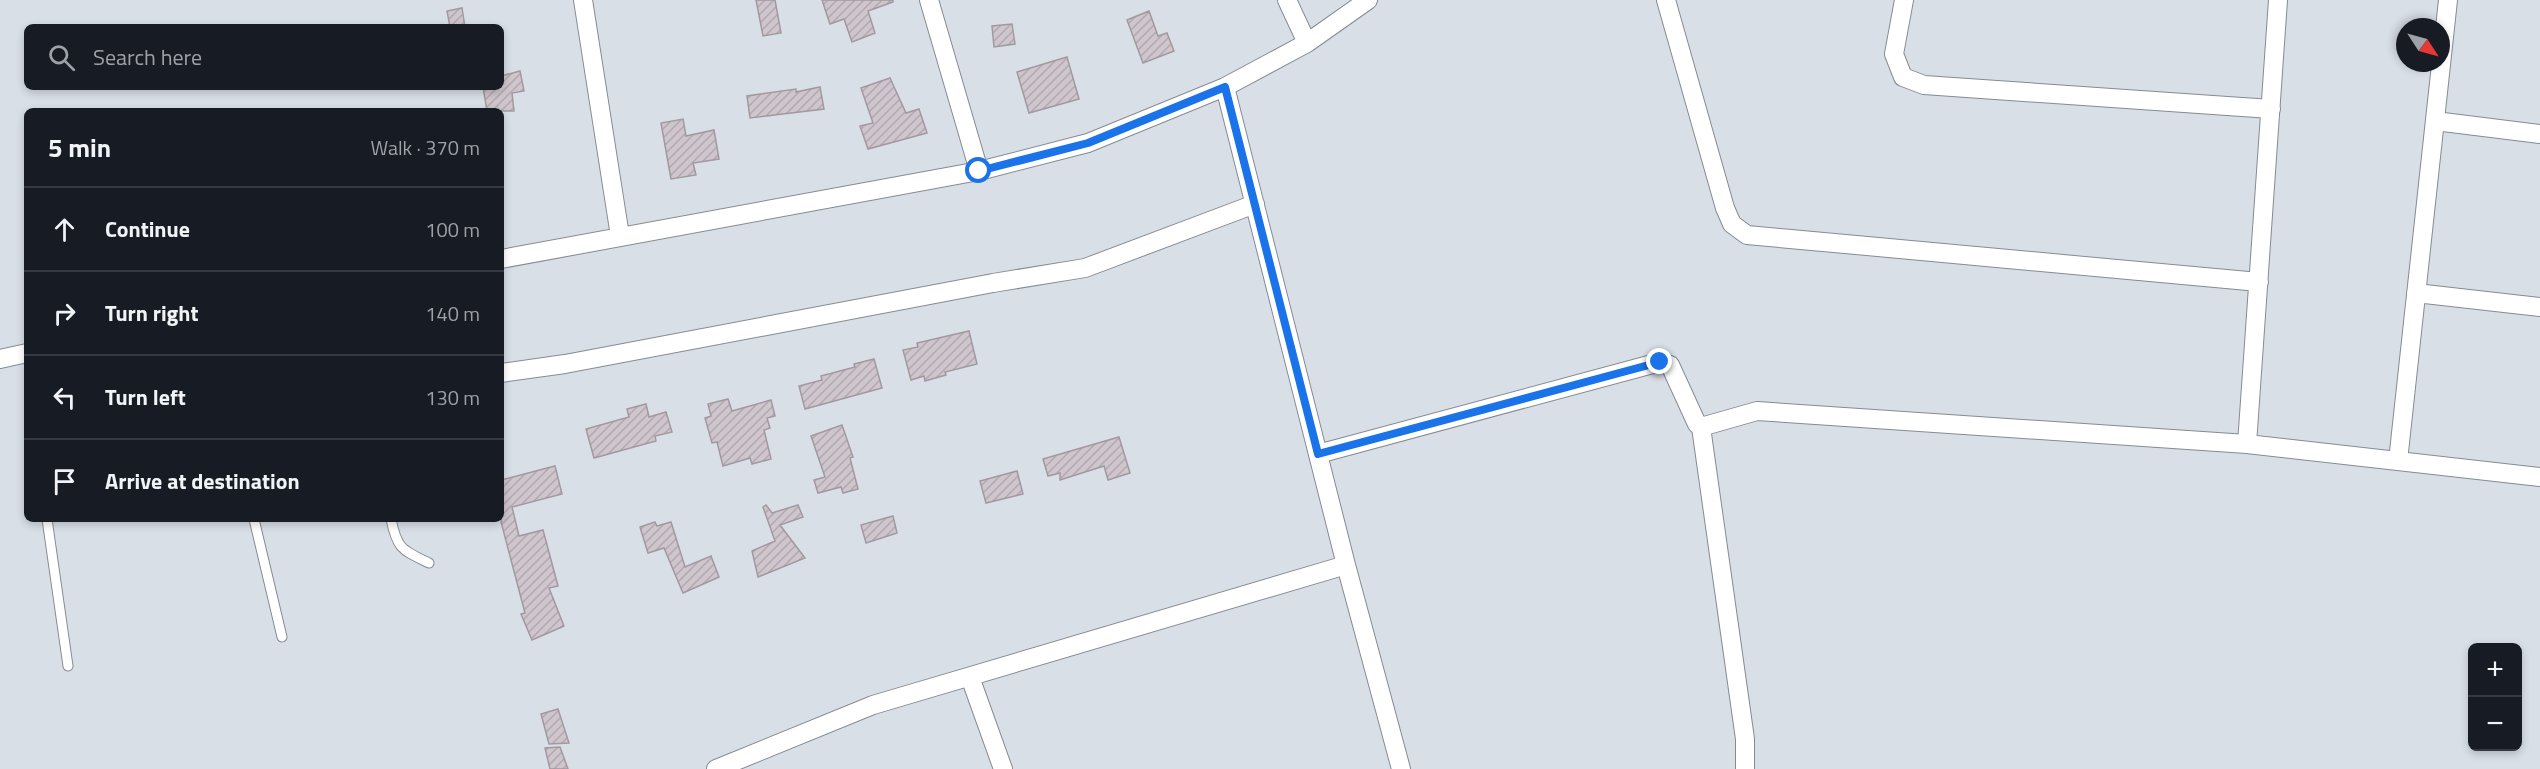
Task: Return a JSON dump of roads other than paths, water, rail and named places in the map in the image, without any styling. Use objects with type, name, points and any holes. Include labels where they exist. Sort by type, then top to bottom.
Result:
[{"type":"street","points":[[583,0],[620,236]]},
{"type":"street","points":[[929,0],[979,171]]},
{"type":"street","points":[[1287,0],[1307,43]]},
{"type":"street","points":[[504,259],[979,171],[1088,143],[1225,87],[1307,43],[1368,0]]},
{"type":"street","points":[[1666,0],[1725,208],[1732,224],[1747,235],[2259,282]]},
{"type":"street","points":[[1904,0],[1894,54],[1903,76],[1924,85],[2271,109]]},
{"type":"street","points":[[2247,444],[2278,0]]},
{"type":"street","points":[[2398,461],[2448,0]]},
{"type":"street","points":[[1225,87],[1346,565],[1401,769]]},
{"type":"street","points":[[2435,122],[2540,134]]},
{"type":"street","points":[[504,373],[565,364],[993,283],[1085,268],[1255,204]]},
{"type":"street","points":[[2416,293],[2540,307]]},
{"type":"street","points":[[0,359],[24,354]]},
{"type":"street","points":[[1318,454],[1660,362],[1670,365],[1696,424],[1701,427],[1757,411],[2247,444],[2540,477]]},
{"type":"street","points":[[1701,427],[1745,739],[1744,769]]},
{"type":"street","points":[[716,769],[873,705],[1346,565]]},
{"type":"street","points":[[970,677],[1002,769]]},
{"type":"lane","points":[[47,522],[68,666]]},
{"type":"lane","points":[[255,522],[282,637]]},
{"type":"lane","points":[[392,522],[395,541],[408,553],[429,564]]}]
